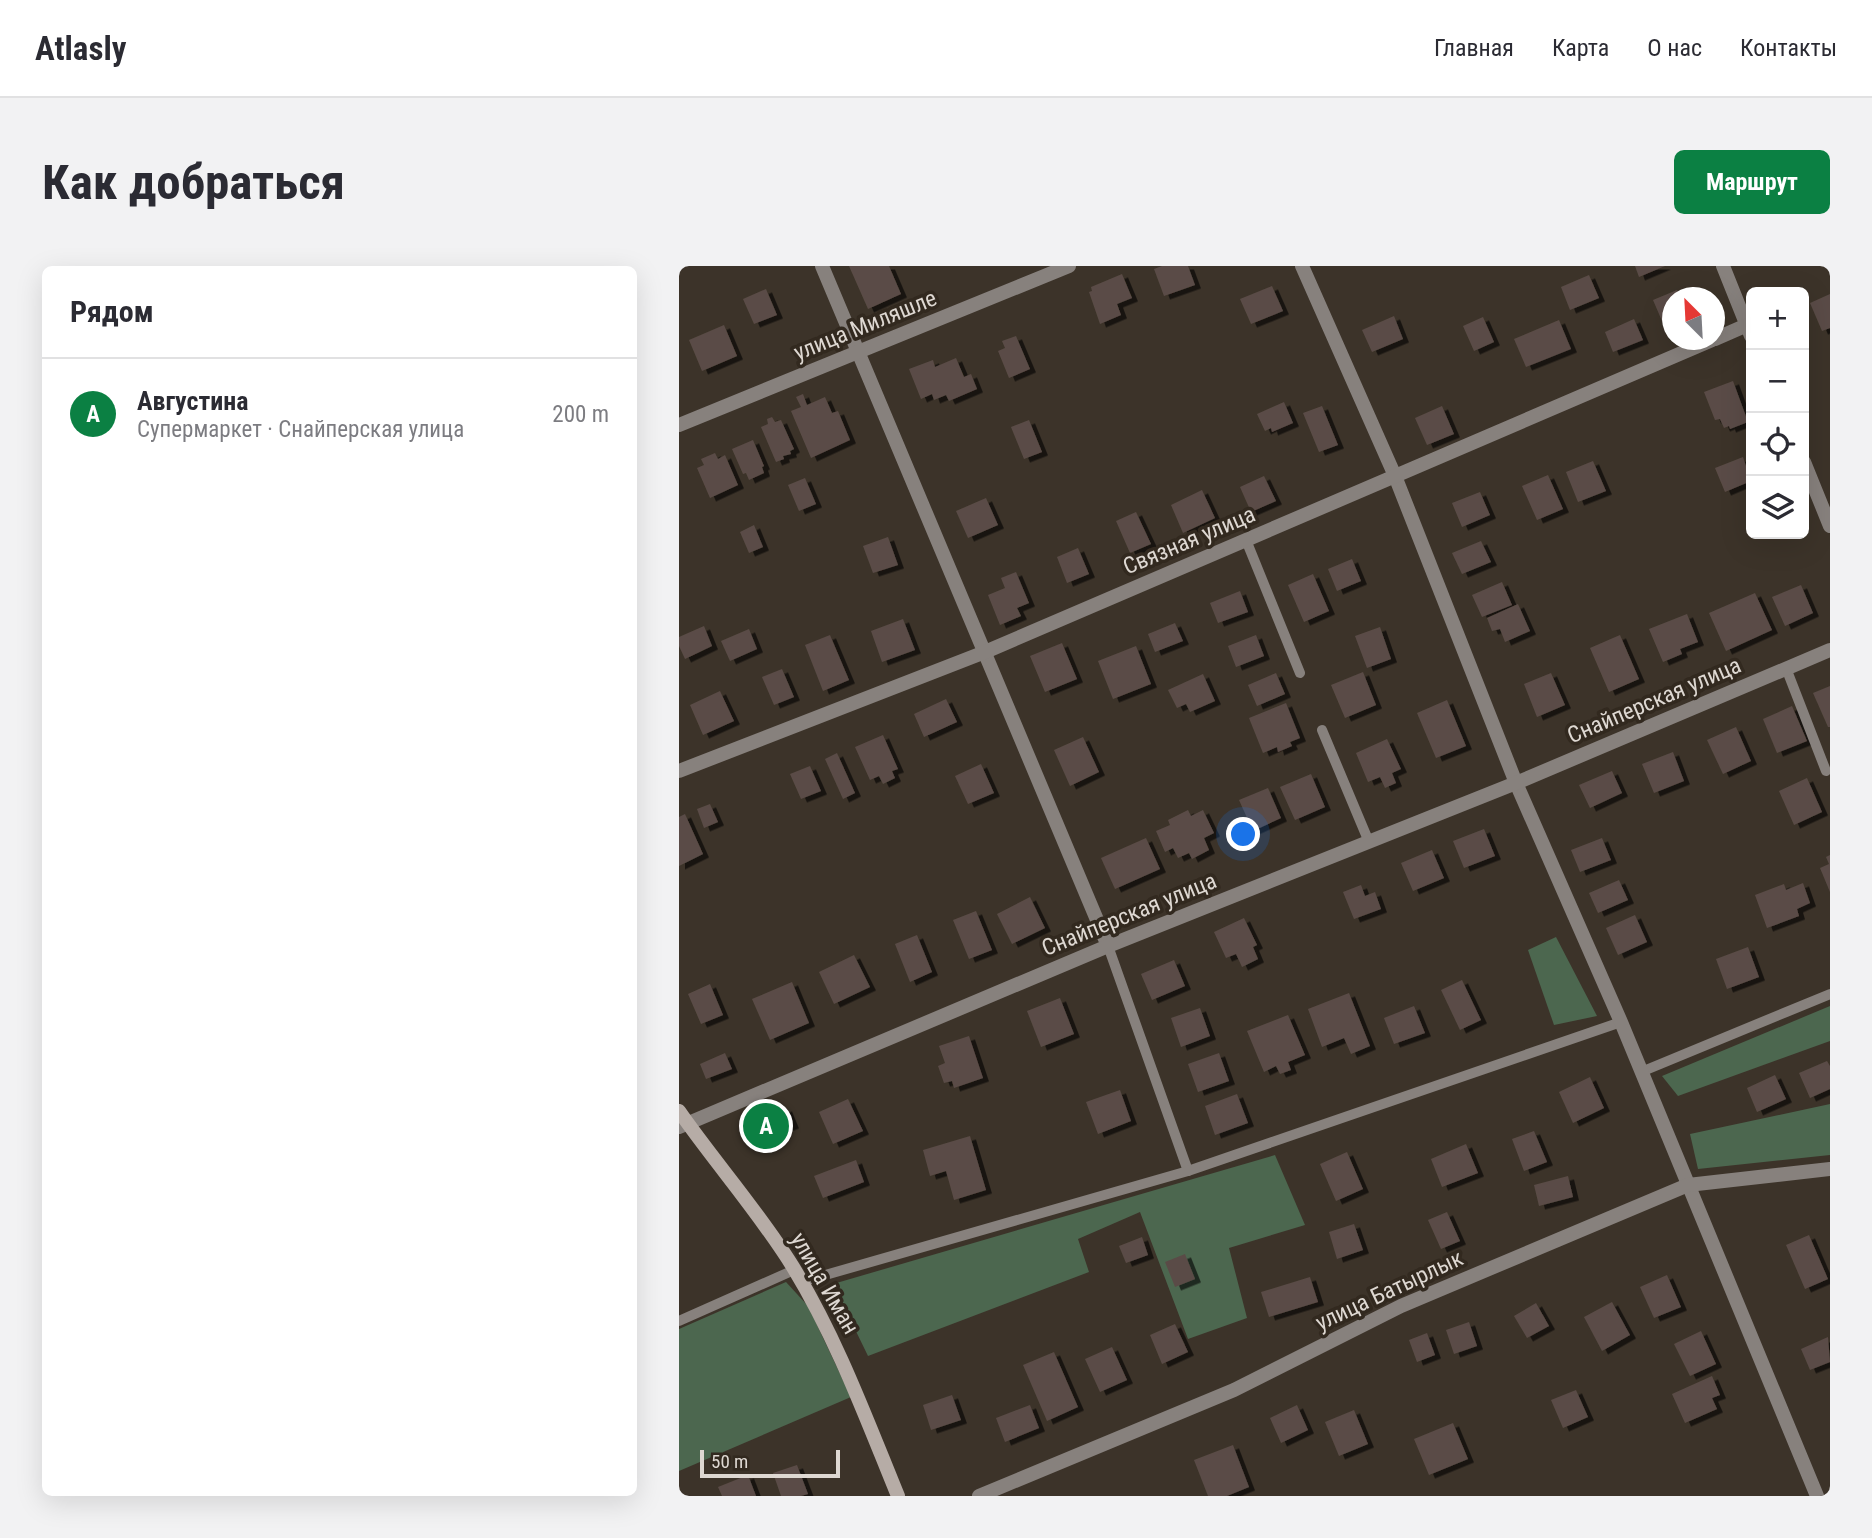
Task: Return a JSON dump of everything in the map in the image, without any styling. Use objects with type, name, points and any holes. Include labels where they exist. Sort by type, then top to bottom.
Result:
[{"type":"street","points":[[822,266],[1108,946]]},
{"type":"street","name":"улица Миляшле","points":[[679,425],[1069,266]]},
{"type":"street","points":[[1302,266],[1395,476],[1516,783],[1621,1022],[1818,1496]]},
{"type":"street","points":[[1723,266],[1746,323]]},
{"type":"street","name":"Связная улица","points":[[1725,336],[1746,331]]},
{"type":"street","name":"Связная улица","points":[[679,771],[985,652],[1687,350]]},
{"type":"street","points":[[1809,474],[1830,526]]},
{"type":"street","name":"Снайперская улица","points":[[682,1120],[1516,783],[1830,650]]},
{"type":"street","name":"улица Иман","points":[[682,1120],[761,1219],[798,1276],[840,1355],[898,1496]]},
{"type":"street","name":"улица Батырлык","points":[[979,1496],[1234,1390],[1401,1306],[1688,1185],[1830,1169]]},
{"type":"lane","points":[[1246,540],[1300,673]]},
{"type":"lane","points":[[1786,668],[1826,771]]},
{"type":"lane","points":[[1322,730],[1369,842]]},
{"type":"lane","points":[[1108,946],[1188,1171]]},
{"type":"lane","points":[[1641,1072],[1830,994]]},
{"type":"lane","points":[[679,1321],[798,1276],[1188,1171],[1621,1022]]},
{"type":"green space","points":[[1556,937],[1597,1016],[1554,1025],[1528,950]]},
{"type":"green space","points":[[1830,1006],[1830,1041],[1678,1096],[1662,1076]]},
{"type":"green space","points":[[1830,1104],[1830,1155],[1698,1169],[1690,1134]]},
{"type":"green space","points":[[1275,1155],[1305,1225],[1229,1248],[1247,1318],[1188,1339],[1140,1212],[1078,1239],[1089,1272],[868,1356],[833,1284]]},
{"type":"green space","points":[[786,1282],[808,1306],[851,1397],[679,1471],[679,1329]]},
{"type":"building","points":[[849,266],[889,266],[901,294],[868,309]]},
{"type":"building","points":[[1162,266],[1188,266],[1195,285],[1164,296],[1154,269]]},
{"type":"building","points":[[1635,266],[1665,266],[1639,277]]},
{"type":"building","points":[[1122,274],[1132,298],[1117,304],[1121,315],[1100,324],[1089,292],[1092,291],[1091,287]]},
{"type":"building","points":[[1589,275],[1599,298],[1570,310],[1561,287]]},
{"type":"building","points":[[1272,286],[1283,311],[1251,324],[1240,299]]},
{"type":"building","points":[[766,289],[777,315],[754,324],[743,299]]},
{"type":"building","points":[[1830,294],[1830,328],[1822,331],[1810,303]]},
{"type":"building","points":[[1662,296],[1662,321],[1653,300]]},
{"type":"building","points":[[1394,316],[1403,339],[1372,352],[1362,330]]},
{"type":"building","points":[[1483,317],[1494,342],[1474,351],[1463,326]]},
{"type":"building","points":[[1634,319],[1643,340],[1613,352],[1605,332]]},
{"type":"building","points":[[1559,320],[1571,349],[1526,367],[1514,339]]},
{"type":"building","points":[[724,325],[737,356],[702,371],[689,340]]},
{"type":"building","points":[[1016,336],[1030,369],[1009,378],[998,351],[1005,348],[1002,341]]},
{"type":"building","points":[[956,358],[964,377],[971,374],[977,389],[949,401],[946,395],[934,400],[932,394],[921,399],[909,369],[933,360],[935,367]]},
{"type":"building","points":[[1733,381],[1746,423],[1730,429],[1729,426],[1724,428],[1720,419],[1715,420],[1704,392]]},
{"type":"building","points":[[803,394],[807,405],[825,397],[832,413],[838,411],[850,440],[811,458],[791,411],[801,407],[796,397]]},
{"type":"building","points":[[1284,402],[1293,423],[1272,432],[1271,428],[1265,431],[1257,414]]},
{"type":"building","points":[[1322,406],[1338,445],[1319,452],[1303,413]]},
{"type":"building","points":[[1442,406],[1454,434],[1427,445],[1415,418]]},
{"type":"building","points":[[772,417],[775,422],[781,420],[794,449],[790,451],[791,454],[776,462],[761,427],[768,424],[767,419]]},
{"type":"building","points":[[1029,420],[1042,452],[1024,459],[1011,427]]},
{"type":"building","points":[[753,440],[764,466],[764,473],[749,480],[746,473],[743,474],[732,449]]},
{"type":"building","points":[[715,453],[718,459],[725,455],[738,485],[710,498],[697,468],[704,465],[701,459]]},
{"type":"building","points":[[1743,457],[1746,483],[1725,492],[1715,468]]},
{"type":"building","points":[[1593,461],[1606,491],[1578,502],[1566,472]]},
{"type":"building","points":[[1548,475],[1563,509],[1537,520],[1522,486]]},
{"type":"building","points":[[1264,476],[1276,501],[1251,512],[1240,487]]},
{"type":"building","points":[[805,478],[816,504],[799,511],[788,485]]},
{"type":"building","points":[[1202,490],[1215,518],[1183,533],[1171,505]]},
{"type":"building","points":[[1480,492],[1490,515],[1462,527],[1452,503]]},
{"type":"building","points":[[986,498],[998,525],[968,538],[956,511]]},
{"type":"building","points":[[1136,512],[1151,544],[1130,553],[1116,521]]},
{"type":"building","points":[[754,525],[763,547],[749,553],[740,532]]},
{"type":"building","points":[[888,537],[898,565],[873,573],[863,546]]},
{"type":"building","points":[[1481,541],[1491,562],[1462,574],[1452,553]]},
{"type":"building","points":[[1078,548],[1089,574],[1067,583],[1057,557]]},
{"type":"building","points":[[1352,559],[1361,581],[1337,591],[1328,569]]},
{"type":"building","points":[[1016,572],[1029,603],[1017,608],[1021,616],[1000,625],[988,595],[1005,588],[1001,578]]},
{"type":"building","points":[[1313,574],[1329,611],[1304,622],[1288,585]]},
{"type":"building","points":[[1502,582],[1512,605],[1482,617],[1472,595]]},
{"type":"building","points":[[1801,585],[1813,613],[1785,626],[1772,597]]},
{"type":"building","points":[[1240,591],[1248,612],[1218,623],[1210,603]]},
{"type":"building","points":[[1755,593],[1772,630],[1726,651],[1709,613]]},
{"type":"building","points":[[1518,604],[1530,631],[1505,642],[1500,629],[1492,631],[1487,618]]},
{"type":"building","points":[[1687,614],[1698,642],[1680,649],[1682,654],[1663,662],[1649,629]]},
{"type":"building","points":[[903,619],[915,650],[882,662],[871,631]]},
{"type":"building","points":[[1175,623],[1183,641],[1155,652],[1148,634]]},
{"type":"building","points":[[704,626],[712,646],[685,659],[679,646],[679,637]]},
{"type":"building","points":[[1380,627],[1391,659],[1367,668],[1355,636]]},
{"type":"building","points":[[749,629],[757,649],[730,661],[721,641]]},
{"type":"building","points":[[830,635],[849,680],[823,691],[805,645]]},
{"type":"building","points":[[1256,635],[1264,656],[1236,667],[1228,646]]},
{"type":"building","points":[[1620,635],[1639,679],[1609,692],[1590,648]]},
{"type":"building","points":[[1062,643],[1077,679],[1045,692],[1030,656]]},
{"type":"building","points":[[1136,646],[1151,684],[1113,699],[1098,661]]},
{"type":"building","points":[[782,669],[794,697],[774,705],[762,677]]},
{"type":"building","points":[[1363,672],[1376,705],[1345,718],[1331,685]]},
{"type":"building","points":[[1276,673],[1285,694],[1257,706],[1248,685]]},
{"type":"building","points":[[1551,673],[1565,705],[1537,717],[1524,684]]},
{"type":"building","points":[[1203,674],[1215,701],[1190,712],[1186,704],[1177,708],[1168,690]]},
{"type":"building","points":[[1830,686],[1830,727],[1828,727],[1813,693]]},
{"type":"building","points":[[720,691],[734,721],[703,735],[690,705]]},
{"type":"building","points":[[946,699],[957,722],[924,737],[914,714]]},
{"type":"building","points":[[1447,700],[1466,746],[1436,758],[1417,713]]},
{"type":"building","points":[[1286,703],[1300,738],[1290,742],[1292,746],[1278,752],[1277,747],[1263,753],[1249,718]]},
{"type":"building","points":[[1792,706],[1807,741],[1777,753],[1763,719]]},
{"type":"building","points":[[1736,727],[1751,761],[1723,774],[1707,740]]},
{"type":"building","points":[[883,735],[898,769],[892,771],[895,778],[883,784],[879,776],[870,780],[855,747]]},
{"type":"building","points":[[1083,737],[1099,772],[1070,786],[1054,750]]},
{"type":"building","points":[[1387,739],[1401,769],[1392,773],[1396,783],[1385,788],[1380,777],[1368,782],[1356,753]]},
{"type":"building","points":[[1673,752],[1684,781],[1654,793],[1642,764]]},
{"type":"building","points":[[837,753],[855,793],[843,799],[825,759]]},
{"type":"building","points":[[981,764],[994,793],[968,804],[955,776]]},
{"type":"building","points":[[810,766],[821,791],[801,799],[790,774]]},
{"type":"building","points":[[1612,771],[1622,793],[1590,808],[1579,785]]},
{"type":"building","points":[[1311,774],[1325,807],[1295,820],[1280,787]]},
{"type":"building","points":[[1807,778],[1822,812],[1794,825],[1779,791]]},
{"type":"building","points":[[1268,788],[1281,818],[1253,831],[1239,800]]},
{"type":"building","points":[[710,804],[718,822],[704,828],[697,809]]},
{"type":"building","points":[[1188,810],[1191,816],[1203,810],[1214,833],[1204,838],[1209,850],[1192,859],[1189,853],[1178,858],[1173,848],[1165,852],[1156,831],[1170,825],[1168,820]]},
{"type":"building","points":[[685,814],[703,854],[679,866],[679,817]]},
{"type":"building","points":[[1484,829],[1495,856],[1464,868],[1453,841]]},
{"type":"building","points":[[1146,838],[1160,869],[1115,889],[1101,858]]},
{"type":"building","points":[[1602,838],[1611,860],[1580,872],[1571,850]]},
{"type":"building","points":[[1432,850],[1444,878],[1413,891],[1401,863]]},
{"type":"building","points":[[1830,855],[1830,892],[1820,868],[1829,864],[1826,857]]},
{"type":"building","points":[[1619,880],[1628,900],[1598,913],[1589,893]]},
{"type":"building","points":[[1803,883],[1810,903],[1797,909],[1799,916],[1767,928],[1755,895],[1784,884],[1786,890]]},
{"type":"building","points":[[1361,885],[1365,896],[1375,892],[1381,909],[1354,919],[1343,892]]},
{"type":"building","points":[[1030,897],[1045,928],[1012,944],[997,914]]},
{"type":"building","points":[[976,911],[992,950],[969,959],[953,920]]},
{"type":"building","points":[[1635,915],[1647,942],[1618,955],[1606,928]]},
{"type":"building","points":[[1244,918],[1257,945],[1253,947],[1258,959],[1242,967],[1236,954],[1226,958],[1214,932]]},
{"type":"building","points":[[917,935],[932,972],[910,982],[895,944]]},
{"type":"building","points":[[1748,947],[1759,977],[1727,989],[1716,959]]},
{"type":"building","points":[[854,955],[870,987],[834,1004],[819,972]]},
{"type":"building","points":[[1174,960],[1185,986],[1152,1000],[1141,974]]},
{"type":"building","points":[[1462,980],[1481,1020],[1460,1030],[1441,990]]},
{"type":"building","points":[[792,982],[809,1023],[770,1040],[752,999]]},
{"type":"building","points":[[710,984],[723,1015],[701,1024],[688,994]]},
{"type":"building","points":[[1349,993],[1370,1046],[1351,1054],[1344,1038],[1322,1047],[1308,1009]]},
{"type":"building","points":[[1060,998],[1074,1034],[1041,1047],[1027,1011]]},
{"type":"building","points":[[1414,1006],[1425,1033],[1394,1044],[1384,1018]]},
{"type":"building","points":[[1200,1008],[1210,1036],[1181,1047],[1171,1018]]},
{"type":"building","points":[[1288,1015],[1305,1055],[1288,1062],[1291,1070],[1280,1074],[1276,1066],[1264,1072],[1247,1031]]},
{"type":"building","points":[[969,1036],[983,1078],[954,1088],[952,1081],[944,1083],[938,1066],[945,1063],[939,1046]]},
{"type":"building","points":[[725,1053],[732,1069],[706,1079],[700,1064]]},
{"type":"building","points":[[1219,1053],[1229,1081],[1198,1092],[1188,1064]]},
{"type":"building","points":[[1827,1061],[1830,1066],[1830,1089],[1810,1098],[1799,1073]]},
{"type":"building","points":[[1775,1075],[1786,1099],[1757,1112],[1747,1088]]},
{"type":"building","points":[[1590,1077],[1604,1108],[1573,1123],[1559,1092]]},
{"type":"building","points":[[1120,1090],[1131,1121],[1098,1134],[1086,1102]]},
{"type":"building","points":[[1237,1094],[1248,1123],[1215,1135],[1205,1106]]},
{"type":"building","points":[[848,1099],[863,1131],[833,1144],[819,1112]]},
{"type":"building","points":[[786,1108],[793,1125],[746,1143],[739,1127]]},
{"type":"building","points":[[1534,1131],[1547,1162],[1524,1171],[1512,1139]]},
{"type":"building","points":[[970,1136],[986,1190],[954,1200],[946,1171],[930,1176],[923,1150]]},
{"type":"building","points":[[1466,1144],[1478,1173],[1442,1187],[1431,1159]]},
{"type":"building","points":[[1347,1152],[1363,1189],[1336,1201],[1320,1164]]},
{"type":"building","points":[[856,1160],[864,1182],[823,1198],[814,1176]]},
{"type":"building","points":[[1568,1176],[1573,1197],[1539,1206],[1534,1185]]},
{"type":"building","points":[[1447,1212],[1460,1241],[1441,1249],[1428,1220]]},
{"type":"building","points":[[1354,1224],[1363,1250],[1337,1259],[1329,1232]]},
{"type":"building","points":[[1809,1235],[1828,1279],[1805,1289],[1786,1245]]},
{"type":"building","points":[[1142,1237],[1148,1255],[1126,1263],[1119,1246]]},
{"type":"building","points":[[1185,1254],[1195,1279],[1175,1287],[1165,1262]]},
{"type":"building","points":[[1667,1275],[1681,1307],[1654,1318],[1640,1287]]},
{"type":"building","points":[[1310,1277],[1318,1302],[1269,1317],[1261,1292]]},
{"type":"building","points":[[1612,1302],[1630,1335],[1602,1351],[1584,1317]]},
{"type":"building","points":[[1536,1303],[1549,1326],[1527,1338],[1514,1316]]},
{"type":"building","points":[[1469,1322],[1477,1346],[1454,1354],[1446,1330]]},
{"type":"building","points":[[1175,1324],[1188,1352],[1162,1364],[1150,1335]]},
{"type":"building","points":[[1701,1331],[1716,1364],[1690,1376],[1674,1344]]},
{"type":"building","points":[[1427,1333],[1435,1355],[1417,1362],[1409,1340]]},
{"type":"building","points":[[1828,1337],[1830,1362],[1810,1370],[1801,1349]]},
{"type":"building","points":[[1112,1347],[1127,1380],[1100,1392],[1085,1359]]},
{"type":"building","points":[[1054,1352],[1078,1407],[1047,1421],[1023,1365]]},
{"type":"building","points":[[1712,1376],[1720,1395],[1712,1398],[1717,1409],[1685,1423],[1672,1394]]},
{"type":"building","points":[[1576,1390],[1588,1417],[1563,1428],[1551,1400]]},
{"type":"building","points":[[952,1395],[961,1420],[931,1430],[923,1405]]},
{"type":"building","points":[[1030,1405],[1039,1428],[1005,1442],[996,1418]]},
{"type":"building","points":[[1297,1405],[1308,1430],[1281,1443],[1270,1418]]},
{"type":"building","points":[[1354,1410],[1368,1444],[1339,1456],[1325,1422]]},
{"type":"building","points":[[1453,1423],[1468,1459],[1429,1475],[1414,1439]]},
{"type":"building","points":[[1233,1445],[1249,1487],[1227,1496],[1208,1496],[1194,1460]]},
{"type":"building","points":[[797,1465],[808,1494],[781,1496],[773,1473]]},
{"type":"building","points":[[748,1475],[756,1496],[722,1496],[718,1487]]},
{"type":"place","name":"Августина","points":[[766,1126]]}]
